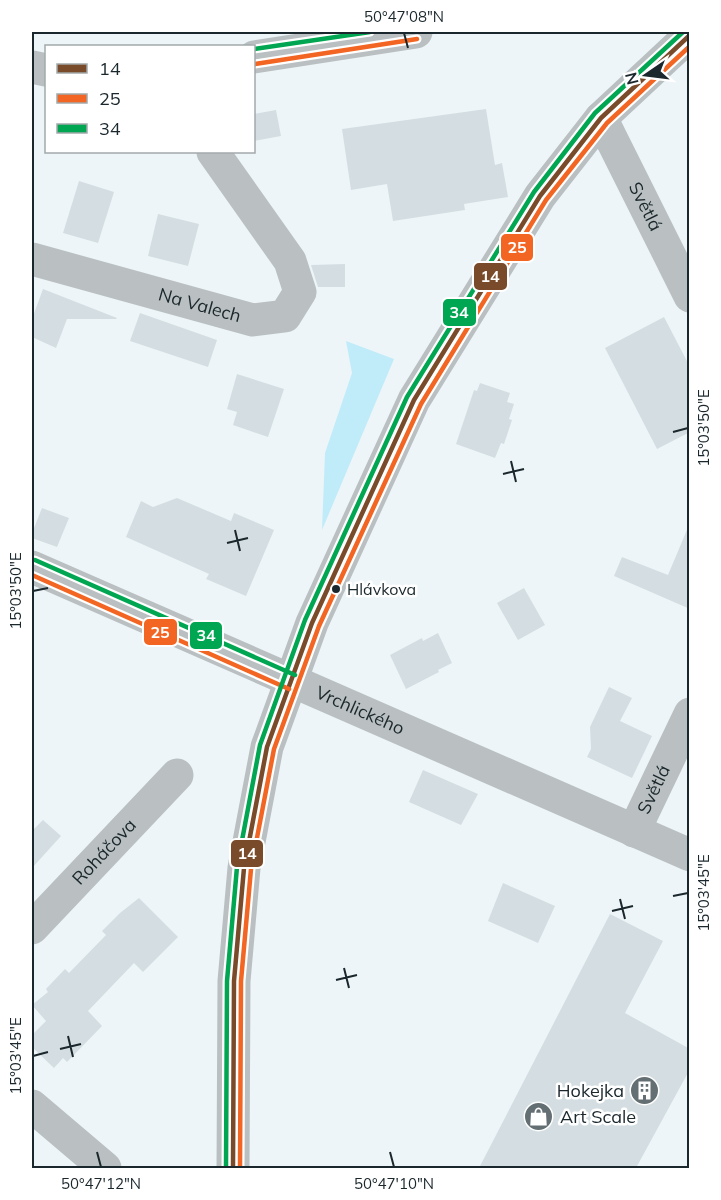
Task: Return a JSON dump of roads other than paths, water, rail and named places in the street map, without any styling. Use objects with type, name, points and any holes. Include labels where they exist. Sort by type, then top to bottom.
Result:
[{"type":"street","points":[[255,57],[417,32]]},
{"type":"street","points":[[233,1168],[234,981],[244,868],[267,747],[312,623],[414,400],[540,196],[601,118],[690,35]]},
{"type":"street","name":"Světlá","points":[[601,118],[690,296]]},
{"type":"street","name":"Na Valech","points":[[32,259],[253,320],[285,316],[300,292],[290,261],[214,153]]},
{"type":"street","name":"Vrchlického","points":[[32,567],[690,855]]},
{"type":"street","name":"Světlá","points":[[634,831],[690,714]]},
{"type":"street","name":"Roháčova","points":[[32,928],[177,775]]},
{"type":"street","points":[[32,1106],[105,1168]]},
{"type":"place","name":"Hlávkova","points":[[336,589]]},
{"type":"place","name":"Hokejka","points":[[645,1091]]},
{"type":"place","name":"Art Scale","points":[[539,1117]]}]
